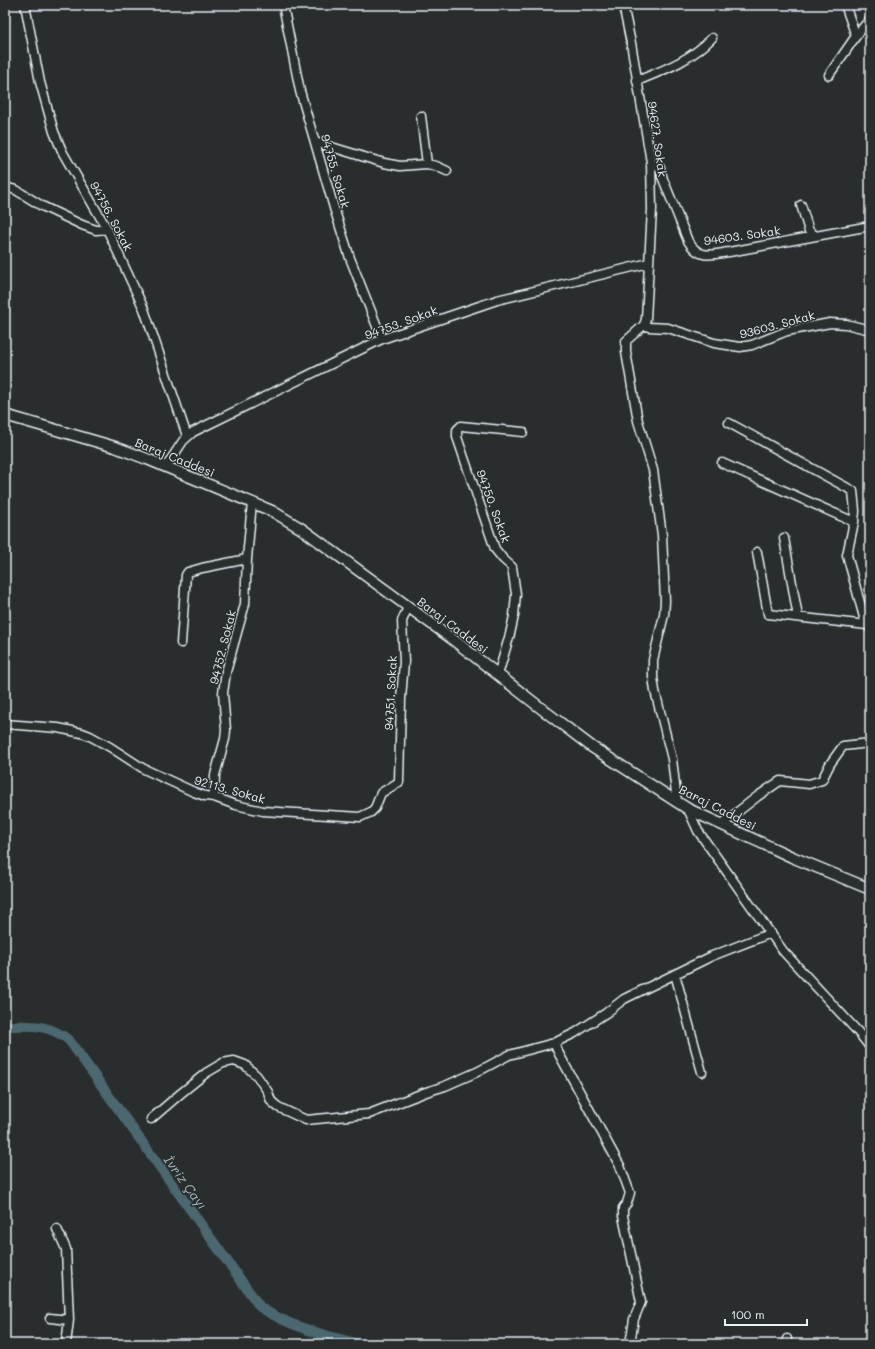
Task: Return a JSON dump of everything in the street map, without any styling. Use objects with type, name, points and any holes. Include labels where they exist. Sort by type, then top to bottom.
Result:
[{"type":"main road","name":"Baraj Caddesi","points":[[5,415],[115,447],[166,466],[272,511],[302,529],[451,638],[592,746],[677,802],[792,857],[870,889]]},
{"type":"street","name":"94756. Sokak","points":[[25,5],[40,82],[54,132],[66,158],[87,191],[107,229],[149,320],[187,436]]},
{"type":"street","name":"94755. Sokak","points":[[284,5],[300,91],[350,258],[382,339]]},
{"type":"street","name":"94627. Sokak","points":[[623,5],[651,162],[652,210],[648,311],[644,325]]},
{"type":"street","points":[[844,5],[856,36]]},
{"type":"street","points":[[829,75],[870,18]]},
{"type":"street","points":[[637,81],[668,69],[684,60],[696,53],[712,38]]},
{"type":"street","points":[[422,116],[427,164]]},
{"type":"street","points":[[315,142],[392,165],[400,166],[427,164],[447,171]]},
{"type":"street","name":"94603. Sokak","points":[[651,162],[660,168],[688,241],[698,253],[704,255],[870,226]]},
{"type":"street","points":[[5,187],[16,190],[42,206],[82,225],[96,230],[107,229]]},
{"type":"street","points":[[801,204],[809,232],[816,236]]},
{"type":"street","name":"94753. Sokak","points":[[166,466],[187,436],[382,339],[497,300],[649,262]]},
{"type":"street","name":"93603. Sokak","points":[[644,325],[649,327],[668,328],[714,343],[740,347],[752,345],[787,331],[830,323],[846,324],[870,330]]},
{"type":"street","points":[[644,325],[626,341],[626,352],[638,421],[653,470],[662,535],[666,601],[664,616],[654,656],[653,677],[655,691],[672,759],[677,802]]},
{"type":"street","points":[[729,423],[853,491],[855,511],[848,555],[865,622],[869,627]]},
{"type":"street","name":"94750. Sokak","points":[[498,675],[514,616],[516,594],[513,570],[510,564],[500,556],[495,549],[457,437],[457,430],[461,426],[523,432]]},
{"type":"street","points":[[722,463],[854,522]]},
{"type":"street","name":"94752. Sokak","points":[[214,796],[215,775],[226,730],[223,693],[224,682],[245,604],[252,502]]},
{"type":"street","points":[[784,538],[798,617]]},
{"type":"street","points":[[757,552],[768,614],[869,627]]},
{"type":"street","points":[[180,643],[186,575],[188,572],[247,559]]},
{"type":"street","name":"94751. Sokak","points":[[399,782],[401,699],[404,662],[402,622],[408,607]]},
{"type":"street","name":"92113. Sokak","points":[[5,724],[58,728],[90,736],[144,769],[194,792],[205,796],[214,796],[236,806],[263,811],[360,816],[367,815],[374,808],[381,793],[399,782]]},
{"type":"street","points":[[722,824],[780,781],[809,784],[822,780],[830,764],[843,746],[870,743]]},
{"type":"street","points":[[688,808],[698,831],[783,951],[859,1033],[870,1047]]},
{"type":"street","points":[[151,1119],[206,1074],[223,1063],[234,1061],[245,1065],[257,1076],[268,1092],[271,1101],[278,1107],[306,1120],[370,1114],[445,1086],[477,1072],[509,1054],[554,1043],[575,1033],[606,1013],[624,999],[712,956],[771,933]]},
{"type":"street","points":[[675,974],[702,1072]]},
{"type":"street","points":[[554,1043],[620,1166],[630,1193],[627,1203],[622,1208],[641,1302],[634,1319],[630,1344]]},
{"type":"street","points":[[57,1229],[66,1249],[69,1320],[66,1344]]},
{"type":"street","points":[[50,1318],[69,1320]]},
{"type":"waterway","name":"İvriz Çayı","points":[[5,1026],[31,1026],[46,1028],[69,1040],[260,1307],[295,1325],[320,1334],[359,1344]]}]
